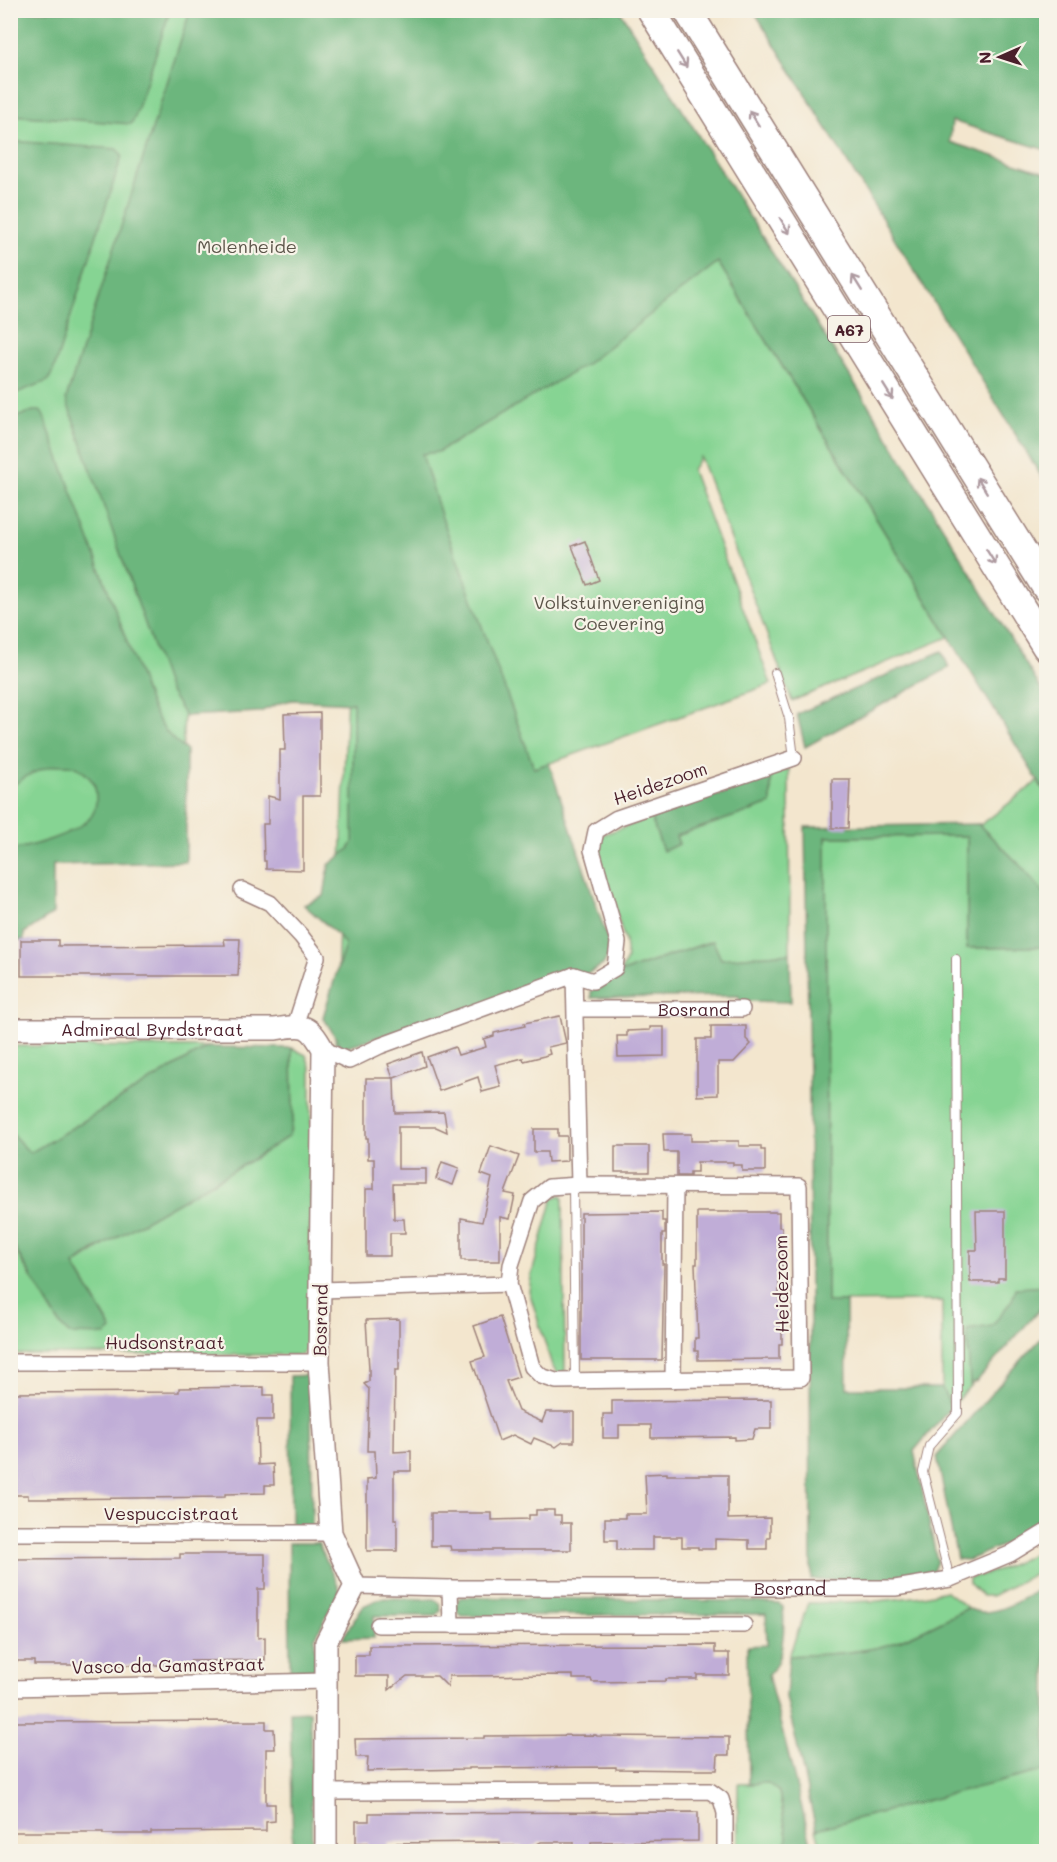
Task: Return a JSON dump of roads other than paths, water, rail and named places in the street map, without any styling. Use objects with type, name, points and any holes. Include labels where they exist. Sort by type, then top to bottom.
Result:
[{"type":"highway","name":"A67","points":[[651,10],[1047,647]]},
{"type":"highway","name":"A67","points":[[687,10],[1047,588]]},
{"type":"street","name":"Heidezoom","points":[[574,975],[593,981],[615,968],[618,942],[592,850],[596,831],[617,818],[794,758]]},
{"type":"street","points":[[242,890],[270,903],[317,957],[296,1026],[313,1032],[323,1048],[349,1061],[380,1046],[574,975],[576,1185]]},
{"type":"street","name":"Bosrand","points":[[576,1009],[742,1009]]},
{"type":"street","name":"Admiraal Byrdstraat","points":[[10,1029],[275,1029],[296,1026]]},
{"type":"street","name":"Bosrand","points":[[323,1048],[319,1362],[331,1533],[355,1586],[895,1588],[950,1579],[1010,1554],[1047,1532]]},
{"type":"street","name":"Heidezoom","points":[[549,1186],[675,1186],[799,1186],[801,1378],[556,1381],[541,1376],[532,1367],[509,1284],[511,1265],[532,1201],[549,1186]]},
{"type":"street","points":[[673,1380],[675,1186]]},
{"type":"street","points":[[321,1290],[509,1284]]},
{"type":"street","name":"Hudsonstraat","points":[[10,1362],[319,1362]]},
{"type":"street","name":"Vespuccistraat","points":[[10,1533],[331,1533]]},
{"type":"street","points":[[326,1851],[326,1642],[355,1586]]},
{"type":"street","points":[[450,1588],[451,1625]]},
{"type":"street","points":[[378,1625],[744,1625]]},
{"type":"street","name":"Vasco da Gamastraat","points":[[10,1688],[326,1682]]},
{"type":"street","points":[[326,1792],[710,1791],[721,1799],[725,1813],[725,1851]]},
{"type":"lane","name":"Heidezoom","points":[[775,674],[789,718],[794,758]]},
{"type":"lane","points":[[950,1579],[923,1472],[928,1446],[958,1413],[956,959]]},
{"type":"lane","points":[[575,1381],[576,1185]]},
{"type":"park label","name":"Molenheide","points":[[247,246]]},
{"type":"park label","name":"Volkstuinvereniging Coevering","points":[[619,612]]}]
